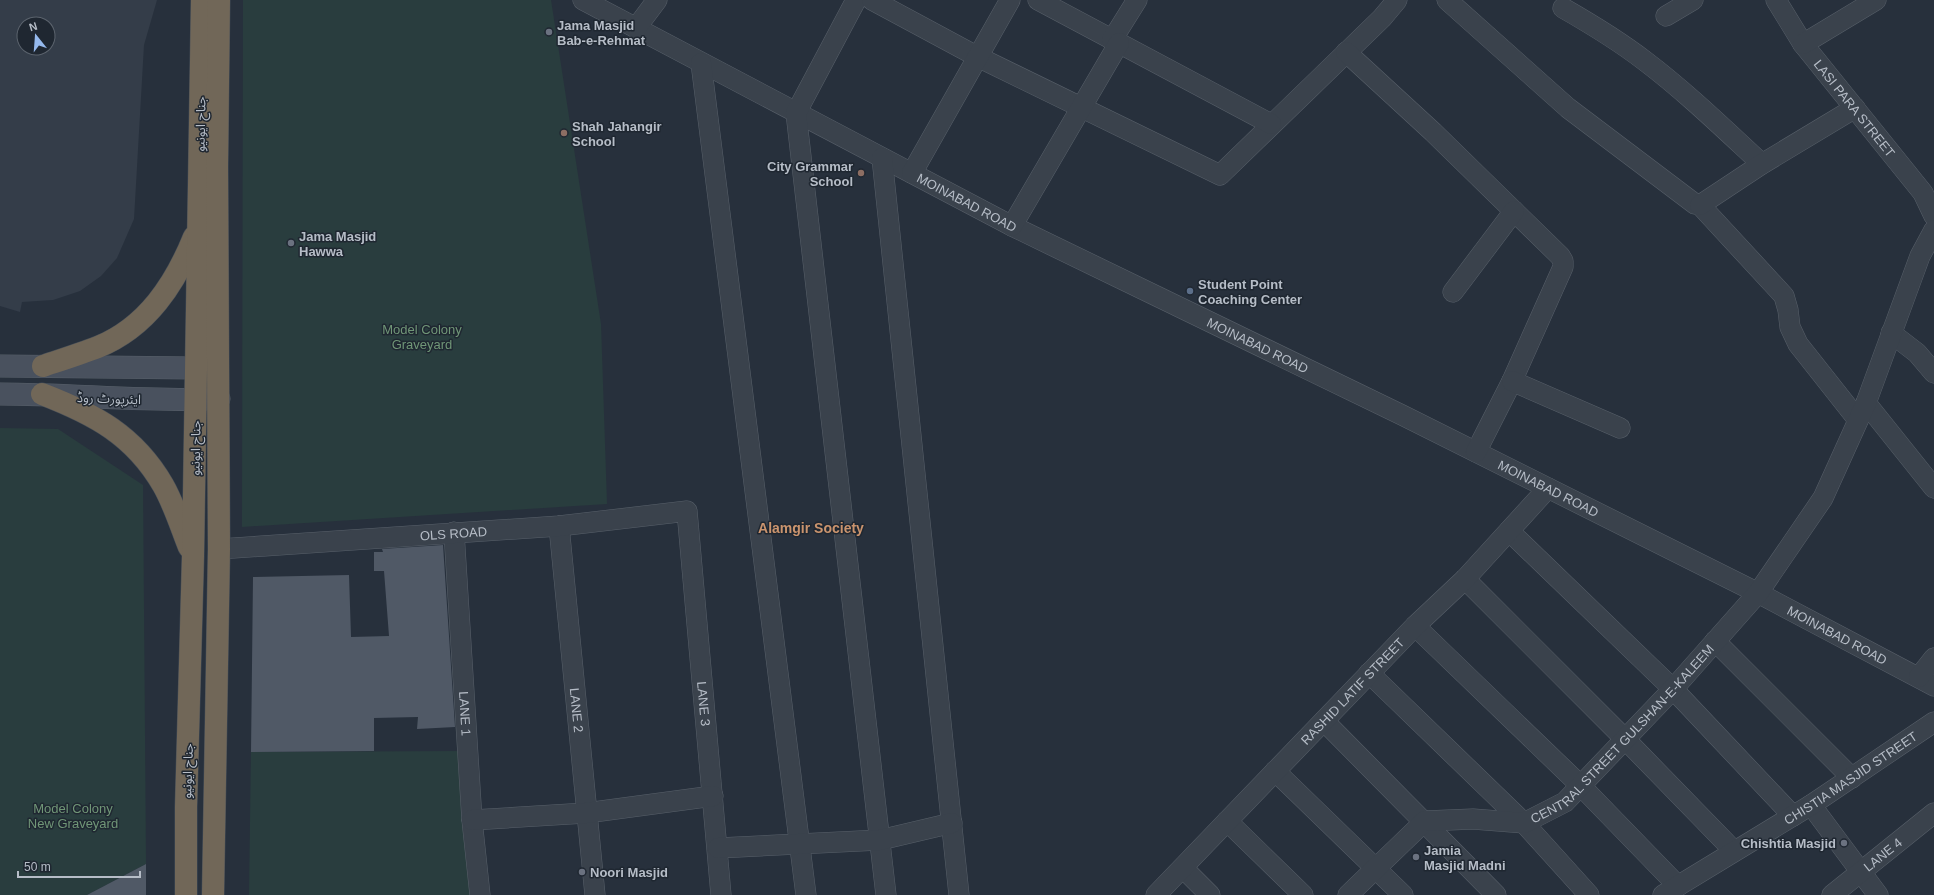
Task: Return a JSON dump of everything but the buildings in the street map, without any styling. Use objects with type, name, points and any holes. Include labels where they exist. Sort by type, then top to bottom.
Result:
[{"type":"highway","name":"جناح ایونیو","points":[[186,895],[186,807],[193,556],[202,0]]},
{"type":"highway","name":"جناح ایونیو","points":[[214,895],[219,549],[217,174],[219,0]]},
{"type":"highway","points":[[43,366],[99,346],[123,333],[141,320],[159,302],[171,284],[183,263],[198,225]]},
{"type":"highway","points":[[42,394],[77,408],[103,422],[126,439],[144,457],[164,486],[193,556]]},
{"type":"main road","points":[[0,366],[196,368]]},
{"type":"main road","name":"ایئرپورٹ روڈ","points":[[0,394],[42,394],[113,399],[219,399]]},
{"type":"street","name":"MOINABAD ROAD","points":[[583,0],[1012,226],[1476,452],[1758,593],[1926,682]]},
{"type":"street","points":[[636,28],[657,0]]},
{"type":"street","points":[[856,0],[796,113],[886,895]]},
{"type":"street","points":[[872,0],[978,57],[1220,175],[1382,18],[1397,0]]},
{"type":"street","points":[[912,173],[1010,0]]},
{"type":"street","points":[[1038,0],[1271,124]]},
{"type":"street","points":[[1012,226],[1082,108],[1137,0]]},
{"type":"street","points":[[1447,0],[1595,129],[1696,204],[1700,205],[1784,296],[1788,310],[1790,327],[1798,344],[1934,488]]},
{"type":"street","points":[[1666,16],[1694,0]]},
{"type":"street","name":"LASI PARA STREET","points":[[1776,0],[1803,44],[1923,193],[1934,216]]},
{"type":"street","points":[[1803,44],[1876,0]]},
{"type":"street","points":[[1563,3],[1646,61],[1710,116],[1762,164]]},
{"type":"street","points":[[1346,52],[1514,211],[1560,256],[1563,261],[1563,267],[1512,381],[1476,452]]},
{"type":"street","points":[[701,63],[806,895]]},
{"type":"street","points":[[1700,205],[1762,164],[1855,108]]},
{"type":"street","points":[[882,158],[959,895]]},
{"type":"street","points":[[1454,292],[1514,211]]},
{"type":"street","name":"CENTRAL STREET GULSHAN-E-KALEEM","points":[[1425,821],[1473,819],[1524,823],[1565,802],[1673,689],[1758,593],[1823,498],[1862,411],[1920,256],[1933,236]]},
{"type":"street","points":[[1891,333],[1917,353],[1934,373]]},
{"type":"street","points":[[1512,381],[1620,428]]},
{"type":"street","name":"RASHID LATIF STREET","points":[[1156,895],[1415,626],[1465,579],[1548,488]]},
{"type":"street","name":"OLS ROAD","points":[[219,549],[558,526],[687,511]]},
{"type":"street","name":"LANE 3","points":[[687,511],[722,895]]},
{"type":"street","name":"LANE 2","points":[[558,526],[595,895]]},
{"type":"street","points":[[1510,531],[1673,689],[1793,816]]},
{"type":"street","name":"LANE 1","points":[[454,532],[472,820],[480,895]]},
{"type":"street","points":[[1465,579],[1625,739],[1734,852]]},
{"type":"street","points":[[1415,626],[1580,785],[1671,890]]},
{"type":"street","points":[[1715,641],[1852,778]]},
{"type":"street","points":[[1926,682],[1934,658]]},
{"type":"street","points":[[1370,673],[1524,823],[1589,895]]},
{"type":"street","points":[[1324,721],[1425,821],[1496,895]]},
{"type":"street","name":"CHISTIA MASJID STREET","points":[[1671,890],[1812,805],[1934,722]]},
{"type":"street","points":[[1275,771],[1402,895]]},
{"type":"street","points":[[472,820],[586,813],[713,796]]},
{"type":"street","points":[[1812,805],[1859,872],[1878,895]]},
{"type":"street","name":"LANE 4","points":[[1832,895],[1934,813]]},
{"type":"street","points":[[1227,821],[1303,895]]},
{"type":"street","points":[[1348,895],[1425,821]]},
{"type":"street","points":[[718,848],[880,840],[952,823]]},
{"type":"street","points":[[1182,868],[1210,895]]},
{"type":"shaded area","points":[[0,0],[157,0],[144,45],[134,219],[117,258],[101,276],[80,291],[53,300],[22,302],[20,312],[0,306]]},
{"type":"green space","name":"Model Colony Graveyard","points":[[243,0],[551,0],[601,324],[607,504],[242,527]]},
{"type":"green space","name":"Model Colony New Graveyard","points":[[0,428],[58,429],[143,485],[146,864],[87,895],[0,895]]},
{"type":"green space","points":[[461,751],[474,895],[249,895],[251,752]]},
{"type":"place","name":"Jama Masjid Bab-e-Rehmat","points":[[549,32]]},
{"type":"place","name":"Shah Jahangir School","points":[[564,133]]},
{"type":"place","name":"City Grammar School","points":[[861,173]]},
{"type":"place","name":"Jama Masjid Hawwa","points":[[291,243]]},
{"type":"place","name":"Student Point Coaching Center","points":[[1190,291]]},
{"type":"place","name":"Chishtia Masjid","points":[[1844,843]]},
{"type":"place","name":"Jamia Masjid Madni","points":[[1416,857]]},
{"type":"place","name":"Noori Masjid","points":[[582,872]]},
{"type":"district","name":"Alamgir Society","points":[[811,528]]}]
